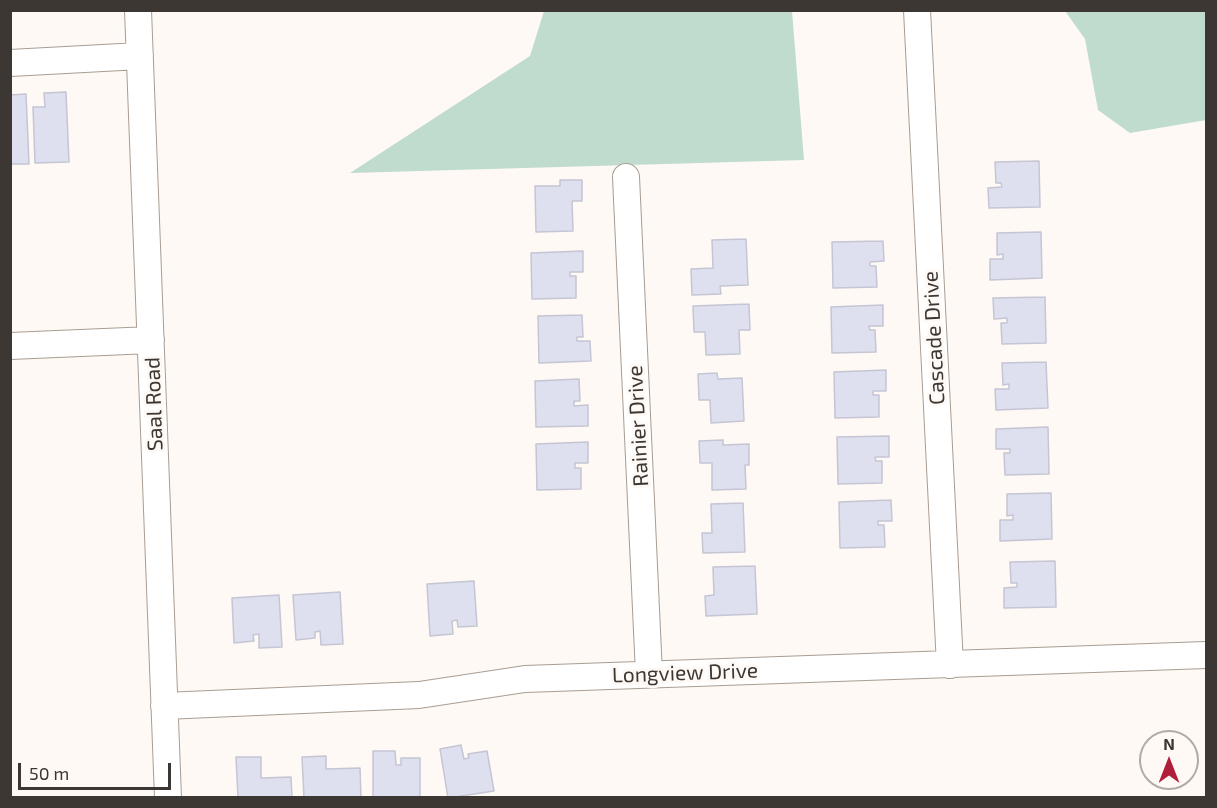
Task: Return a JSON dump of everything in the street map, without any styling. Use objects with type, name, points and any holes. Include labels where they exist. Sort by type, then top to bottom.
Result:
[{"type":"street","name":"Saal Road","points":[[138,10],[168,798]]},
{"type":"street","name":"Cascade Drive","points":[[917,10],[950,664]]},
{"type":"street","points":[[10,63],[140,56]]},
{"type":"street","name":"Rainier Drive","points":[[626,177],[649,674]]},
{"type":"street","points":[[10,346],[151,340]]},
{"type":"street","name":"Longview Drive","points":[[164,706],[419,695],[525,679],[1206,655]]},
{"type":"green space","points":[[544,11],[792,11],[804,160],[350,173],[530,56]]},
{"type":"green space","points":[[1065,11],[1206,11],[1206,120],[1130,133],[1098,110],[1085,39]]},
{"type":"building","points":[[66,92],[69,162],[35,163],[33,107],[45,107],[44,93]]},
{"type":"building","points":[[26,94],[29,164],[10,164],[10,95]]},
{"type":"building","points":[[1039,161],[1040,207],[989,208],[988,188],[1002,187],[1001,183],[996,183],[995,162]]},
{"type":"building","points":[[560,180],[582,180],[582,201],[572,201],[573,231],[536,232],[535,186],[560,186]]},
{"type":"building","points":[[1041,232],[1042,278],[990,280],[990,259],[1003,259],[1003,254],[997,255],[997,233]]},
{"type":"building","points":[[746,239],[748,285],[720,286],[721,294],[692,295],[691,269],[713,268],[712,240]]},
{"type":"building","points":[[883,241],[884,261],[870,262],[870,266],[876,266],[877,287],[833,288],[832,242]]},
{"type":"building","points":[[583,251],[583,272],[570,272],[570,276],[576,276],[576,298],[532,299],[531,253]]},
{"type":"building","points":[[1045,297],[1046,343],[1002,344],[1001,323],[1007,323],[1007,318],[994,319],[993,298]]},
{"type":"building","points":[[749,304],[750,330],[739,330],[740,354],[706,355],[705,332],[694,332],[693,306]]},
{"type":"building","points":[[883,305],[883,326],[869,326],[870,330],[875,330],[876,352],[832,353],[831,307]]},
{"type":"building","points":[[582,315],[583,337],[577,337],[577,341],[590,341],[591,361],[539,363],[538,316]]},
{"type":"building","points":[[1046,362],[1048,408],[996,410],[995,389],[1009,389],[1009,384],[1003,385],[1002,363]]},
{"type":"building","points":[[886,370],[886,391],[873,391],[873,395],[879,395],[879,417],[835,418],[834,372]]},
{"type":"building","points":[[717,373],[718,379],[742,378],[744,421],[711,423],[710,400],[699,400],[698,374]]},
{"type":"building","points":[[579,379],[580,401],[574,401],[574,406],[588,405],[588,426],[536,427],[535,381]]},
{"type":"building","points":[[1048,427],[1049,474],[1005,475],[1004,453],[1010,453],[1010,449],[996,449],[996,429]]},
{"type":"building","points":[[889,436],[889,457],[875,457],[876,461],[882,461],[882,483],[838,484],[837,437]]},
{"type":"building","points":[[723,440],[723,445],[749,444],[749,465],[745,465],[746,489],[712,490],[712,463],[700,463],[699,441]]},
{"type":"building","points":[[588,442],[588,463],[575,463],[575,468],[581,468],[581,489],[537,490],[536,444]]},
{"type":"building","points":[[1051,493],[1052,539],[1000,541],[1000,520],[1013,520],[1013,515],[1007,516],[1007,494]]},
{"type":"building","points":[[891,500],[892,521],[878,521],[878,525],[884,525],[885,547],[840,548],[839,502]]},
{"type":"building","points":[[743,503],[745,552],[703,553],[702,533],[712,533],[711,504]]},
{"type":"building","points":[[1055,561],[1056,607],[1004,608],[1004,588],[1017,587],[1017,583],[1011,583],[1010,562]]},
{"type":"building","points":[[755,566],[757,614],[706,616],[705,596],[714,595],[713,567]]},
{"type":"building","points":[[474,581],[477,626],[458,627],[457,620],[452,621],[453,634],[430,636],[427,584]]},
{"type":"building","points":[[340,592],[343,644],[321,645],[320,631],[315,632],[315,638],[296,640],[293,595]]},
{"type":"building","points":[[279,595],[282,647],[259,648],[259,634],[253,635],[254,641],[234,643],[232,598]]},
{"type":"building","points":[[461,745],[464,759],[469,758],[468,754],[487,751],[494,791],[448,798],[440,749]]},
{"type":"building","points":[[373,751],[395,751],[396,765],[401,765],[401,758],[420,758],[420,798],[373,798]]},
{"type":"building","points":[[326,756],[326,769],[360,768],[361,798],[304,798],[302,757]]},
{"type":"building","points":[[236,757],[261,757],[261,778],[291,777],[292,798],[238,798]]}]
